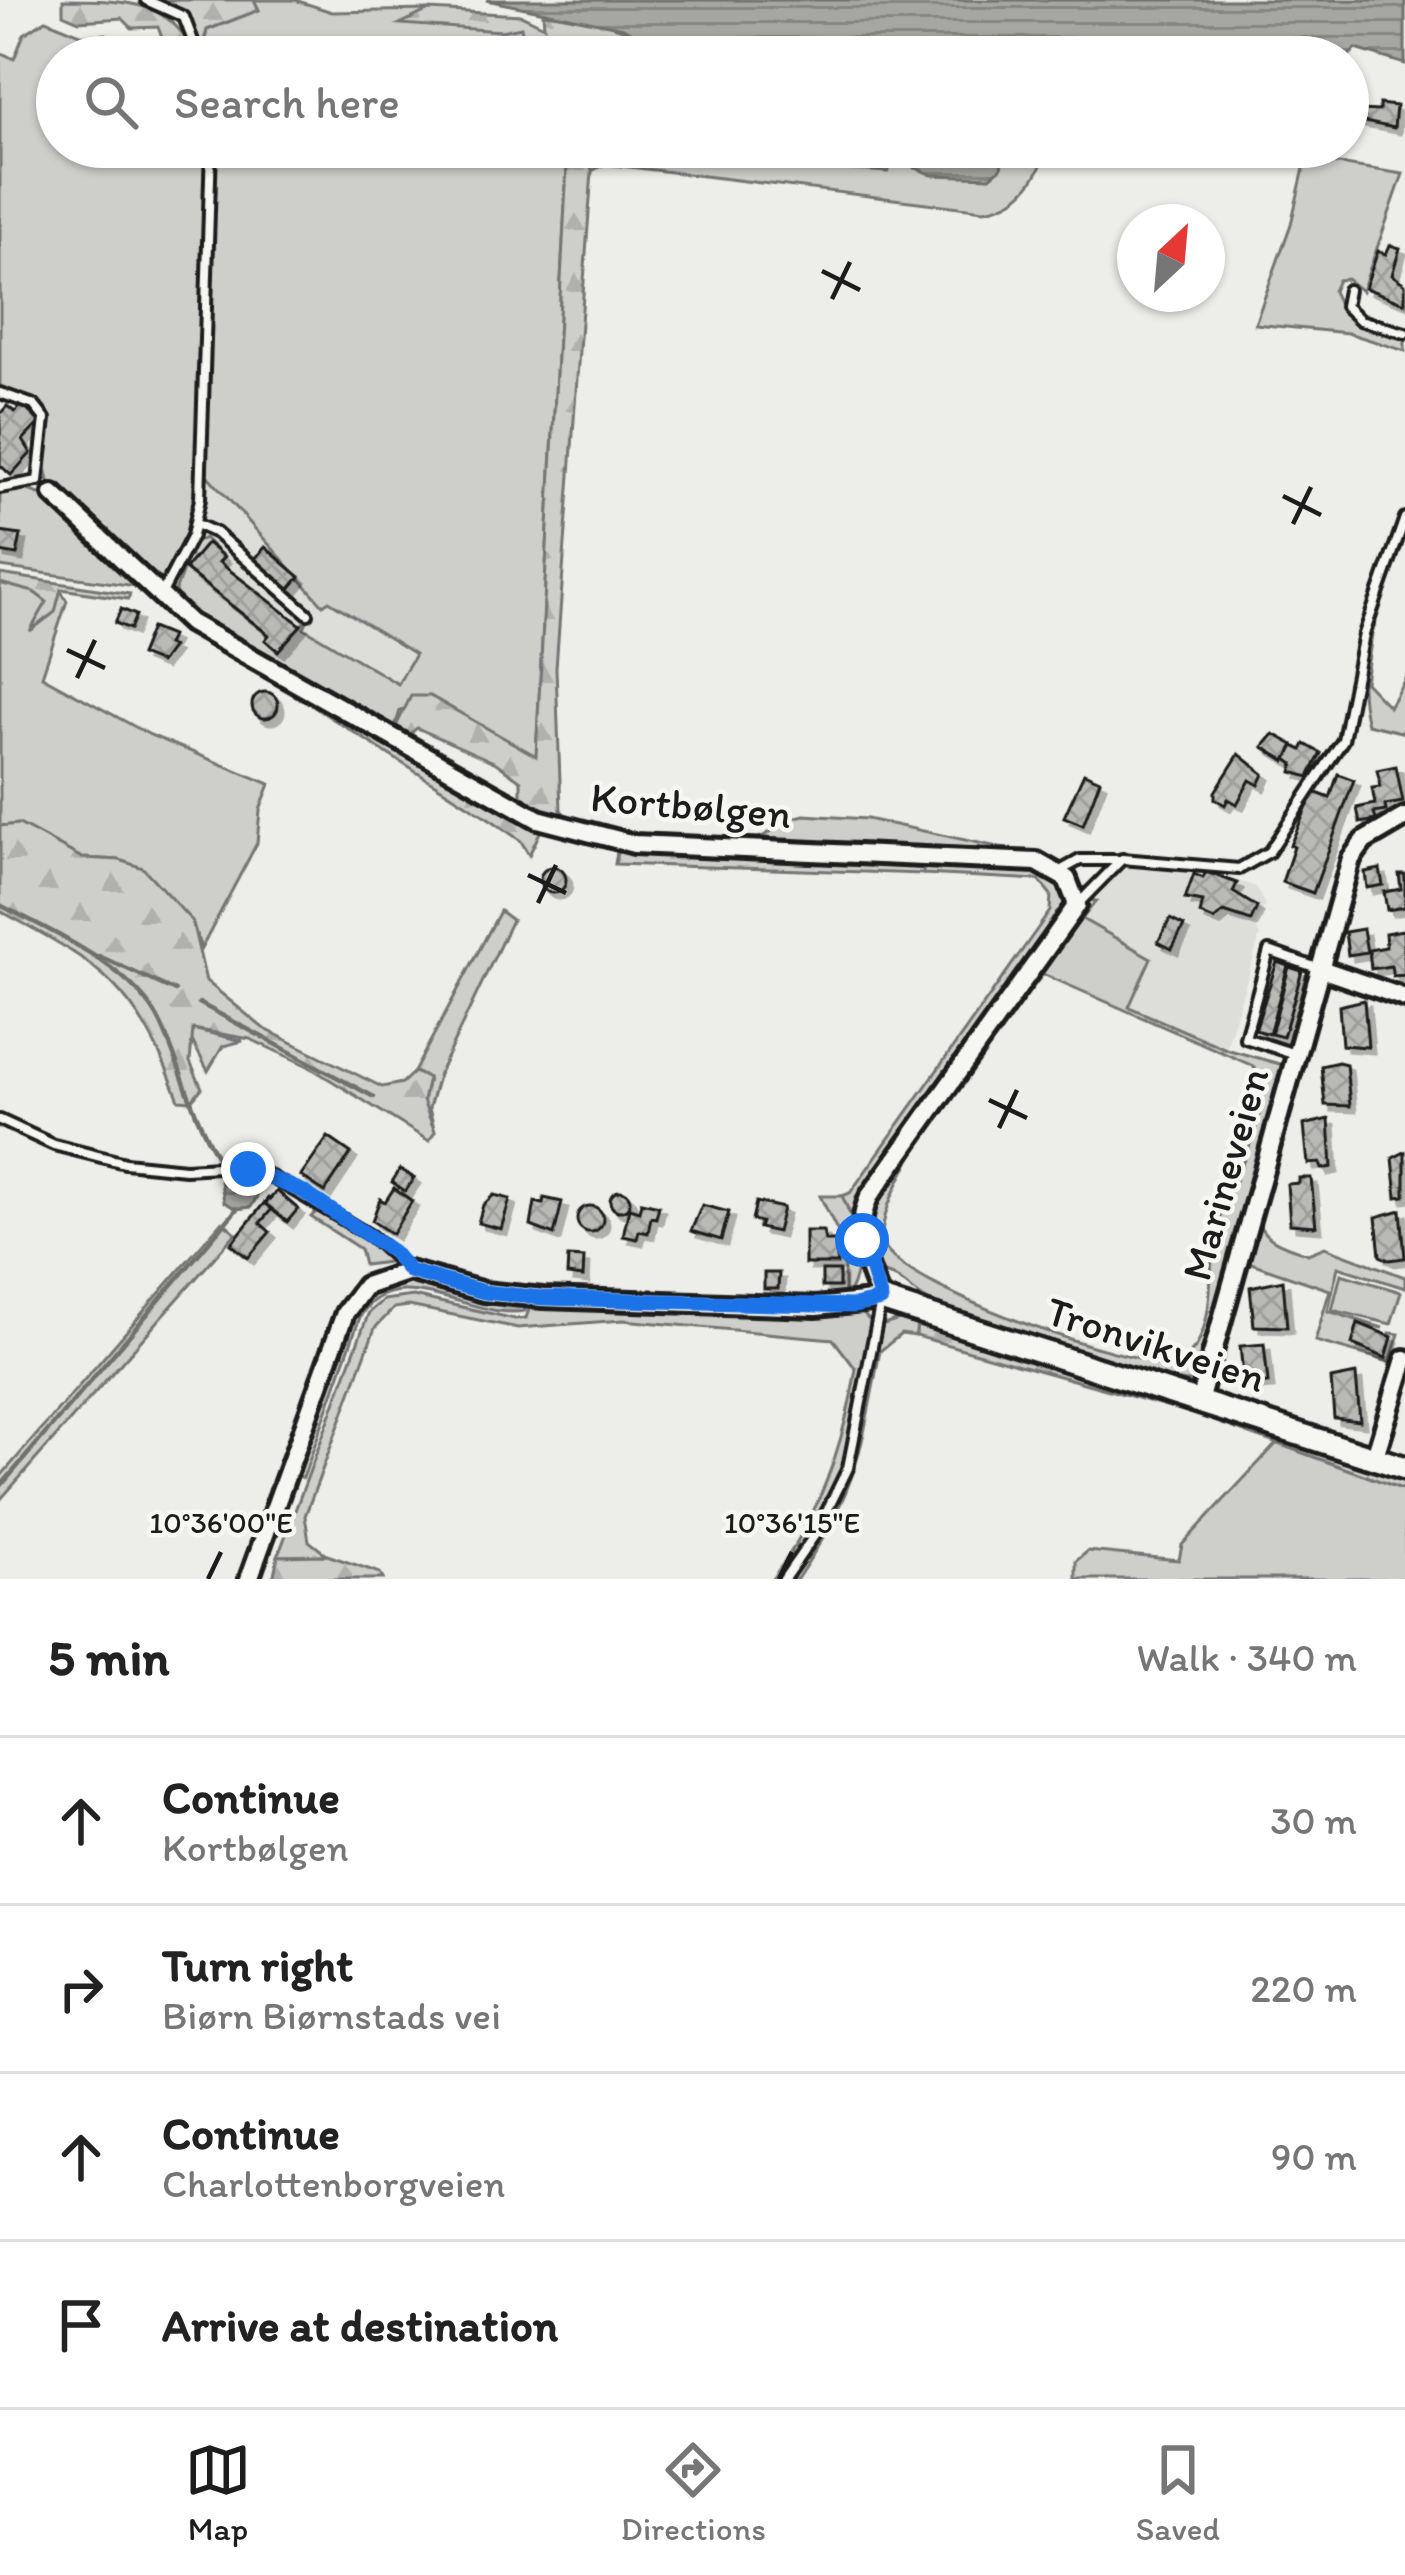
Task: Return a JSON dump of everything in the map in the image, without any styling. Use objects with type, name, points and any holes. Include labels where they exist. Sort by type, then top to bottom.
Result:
[{"type":"street","name":"Kortbølgen","points":[[52,494],[160,597],[210,636],[538,819],[573,832],[691,848],[1017,860],[1060,872]]},
{"type":"street","name":"Marineveien","points":[[1200,1398],[1354,852],[1405,817]]},
{"type":"street","points":[[249,1579],[345,1313],[365,1286],[409,1271],[484,1292],[543,1298],[815,1307],[881,1300],[863,1252],[863,1216],[869,1197],[1077,905],[1074,888],[1060,872]]},
{"type":"street","points":[[1321,969],[1405,998]]},
{"type":"street","name":"Tronvikveien","points":[[881,1300],[1200,1398],[1405,1468]]},
{"type":"street","points":[[1375,1456],[1405,1359]]},
{"type":"lane","points":[[146,0],[184,17],[192,36]]},
{"type":"lane","points":[[160,597],[196,524],[210,168]]},
{"type":"lane","points":[[1348,290],[1346,306],[1353,316],[1405,333]]},
{"type":"lane","points":[[0,393],[34,405],[45,419],[38,481]]},
{"type":"lane","points":[[0,488],[38,481]]},
{"type":"lane","points":[[38,481],[52,494]]},
{"type":"lane","name":"Kortbølgen","points":[[1060,872],[1080,860],[1122,859],[1239,869],[1269,852],[1343,740],[1369,618],[1405,518]]},
{"type":"lane","points":[[196,524],[216,532],[308,614]]},
{"type":"lane","points":[[1077,905],[1122,859]]},
{"type":"lane","points":[[1296,1054],[1246,1038],[1269,951],[1321,969]]},
{"type":"lane","points":[[0,1120],[54,1145],[125,1163],[185,1169],[235,1166],[266,1174],[371,1236],[409,1271]]},
{"type":"lane","points":[[784,1579],[824,1520],[848,1468],[881,1300]]},
{"type":"shaded area","points":[[486,0],[1405,0],[1405,64],[1369,53],[1369,36],[636,36],[623,28]]},
{"type":"shaded area","points":[[822,168],[890,168],[888,172]]},
{"type":"shaded area","points":[[917,168],[1001,168],[990,177],[932,175]]},
{"type":"shaded area","points":[[207,475],[323,604],[329,600],[415,654],[394,730],[171,592],[198,531]]},
{"type":"shaded area","points":[[1123,864],[1197,867],[1256,887],[1265,905],[1255,926],[1260,936],[1226,1049],[1128,1007],[1081,919]]},
{"type":"shaded area","points":[[229,1173],[262,1188],[251,1207],[237,1209],[224,1202],[221,1181]]},
{"type":"green space","points":[[63,0],[127,3],[160,14],[184,36],[161,36],[158,27],[132,28],[122,18],[79,21],[63,14]]},
{"type":"green space","points":[[159,0],[254,0],[259,10],[207,30],[205,36],[194,36],[185,15]]},
{"type":"green space","points":[[254,0],[295,0],[332,12],[429,10],[418,16],[522,27],[523,34],[533,36],[206,36],[207,30],[259,10]]},
{"type":"green space","points":[[429,10],[521,15],[544,26],[543,13],[594,21],[639,36],[532,36],[522,34],[521,27],[501,31],[400,24]]},
{"type":"green space","points":[[46,20],[85,36],[36,36],[36,168],[205,168],[195,513],[168,576],[157,586],[52,489],[46,454],[48,417],[26,398],[0,389],[0,52],[14,59],[24,34]]},
{"type":"green space","points":[[212,168],[567,168],[536,757],[430,696],[400,711],[394,730],[171,603],[192,545],[204,538],[224,557],[207,543],[185,569],[269,635],[278,650],[309,617],[304,628],[398,684],[415,654],[329,601],[323,605],[207,475]]},
{"type":"green space","points":[[567,168],[592,168],[556,668],[565,825],[521,800],[521,781],[496,763],[417,728],[407,737],[394,730],[411,696],[430,696],[536,756]]},
{"type":"green space","points":[[638,168],[914,168],[990,177],[1001,168],[1040,168],[1018,196],[984,210]]},
{"type":"green space","points":[[1304,168],[1364,168],[1403,174],[1362,291],[1347,279],[1338,280],[1333,291],[1343,313],[1405,338],[1405,351],[1348,333],[1255,324],[1291,224]]},
{"type":"green space","points":[[25,489],[51,498],[135,586],[0,567],[0,493]]},
{"type":"green space","points":[[1405,527],[1372,634],[1365,682],[1389,707],[1405,679],[1405,733],[1367,724],[1362,674],[1371,624]]},
{"type":"green space","points":[[0,574],[130,594],[128,599],[61,589],[55,612],[30,631],[47,602],[34,592],[0,583]]},
{"type":"green space","points":[[0,583],[34,592],[47,602],[32,628],[50,613],[60,589],[67,601],[42,676],[150,735],[270,784],[260,810],[257,843],[201,949],[192,921],[120,860],[82,858],[19,824],[0,826]]},
{"type":"green space","points":[[322,698],[543,826],[529,855],[521,841],[493,821],[314,707]]},
{"type":"green space","points":[[804,815],[867,819],[1017,851],[1015,856],[723,843],[756,839]]},
{"type":"green space","points":[[568,818],[687,841],[633,839],[565,825]]},
{"type":"green space","points":[[19,824],[82,858],[120,860],[143,868],[192,921],[206,981],[263,1028],[382,1087],[402,1083],[414,1072],[428,1078],[423,1101],[435,1132],[429,1141],[308,1066],[250,1039],[193,1029],[190,1062],[202,1088],[191,1101],[179,1100],[148,1031],[113,984],[66,948],[0,911],[0,826]]},
{"type":"green space","points":[[618,845],[923,862],[923,874],[615,864]]},
{"type":"green space","points":[[923,862],[1031,864],[1057,874],[1071,906],[857,1229],[842,1196],[850,1193],[1050,911],[1051,895],[1039,880],[923,874]]},
{"type":"green space","points":[[1087,899],[1096,901],[1082,919],[1151,958],[1129,1007],[1226,1049],[1287,1066],[1194,1382],[1110,1363],[928,1301],[881,1272],[865,1228],[871,1202]],"holes":[[[1043,974],[1253,1066],[1260,1083],[1257,1125],[1215,1234],[1203,1331],[1195,1348],[1176,1362],[1113,1352],[1019,1322],[931,1282],[900,1263],[883,1245],[885,1219],[897,1185],[918,1147]]]},
{"type":"green space","points":[[500,911],[512,920],[439,1073],[429,1108],[435,1132],[423,1101],[428,1078],[414,1072]]},
{"type":"green space","points":[[192,1029],[243,1041],[223,1046],[208,1071],[190,1037]]},
{"type":"green space","points":[[820,1196],[842,1196],[852,1221],[858,1257],[849,1293],[844,1292],[844,1244]]},
{"type":"green space","points":[[320,1208],[396,1261],[364,1265],[360,1249],[311,1217]]},
{"type":"green space","points":[[222,1221],[236,1233],[0,1500],[0,1477]]},
{"type":"green space","points":[[1259,1224],[1273,1240],[1294,1249],[1308,1254],[1325,1247],[1405,1277],[1405,1288],[1338,1267],[1328,1311],[1383,1328],[1358,1323],[1353,1345],[1385,1357],[1390,1333],[1399,1334],[1390,1362],[1315,1341],[1330,1290],[1248,1262]]},
{"type":"green space","points":[[1341,1274],[1401,1292],[1391,1324],[1332,1310]]},
{"type":"green space","points":[[401,1278],[526,1301],[525,1311],[482,1308],[413,1291],[374,1300],[360,1317],[303,1478],[294,1473],[339,1341],[366,1293]]},
{"type":"green space","points":[[413,1296],[515,1319],[526,1318],[532,1301],[862,1313],[872,1323],[855,1427],[835,1488],[816,1526],[779,1579],[772,1579],[816,1506],[844,1425],[856,1369],[833,1339],[623,1320],[518,1328],[409,1306],[394,1308],[375,1328],[305,1516],[309,1541],[327,1555],[278,1556],[369,1312],[383,1300]]},
{"type":"green space","points":[[917,1318],[916,1336],[901,1334],[880,1351],[861,1445],[845,1494],[797,1579],[790,1579],[842,1488],[860,1430],[877,1327]]},
{"type":"green space","points":[[917,1318],[1405,1477],[1405,1490],[1195,1414],[916,1336]]},
{"type":"green space","points":[[1278,1442],[1405,1490],[1405,1579],[1076,1579],[1076,1561],[1088,1551],[1179,1560],[1182,1545]]},
{"type":"green space","points":[[327,1555],[380,1573],[383,1579],[273,1579],[278,1556]]},
{"type":"building","points":[[1379,104],[1396,106],[1394,128],[1369,123],[1369,110],[1379,111]]},
{"type":"building","points":[[1390,245],[1400,248],[1392,275],[1405,284],[1405,303],[1365,288],[1378,251],[1386,254]]},
{"type":"building","points":[[22,405],[40,422],[23,440],[31,453],[11,475],[0,465],[0,414],[7,406],[15,412]]},
{"type":"building","points":[[0,532],[21,535],[17,555],[0,552]]},
{"type":"building","points":[[207,543],[224,557],[219,562],[301,625],[278,651],[265,640],[269,635],[185,569]]},
{"type":"building","points":[[265,547],[300,577],[288,591],[253,561]]},
{"type":"building","points":[[121,609],[136,615],[130,629],[115,623]]},
{"type":"building","points":[[151,628],[171,636],[167,645],[172,647],[160,663],[140,655]]},
{"type":"building","points":[[265,692],[278,705],[265,718],[252,705]]},
{"type":"building","points":[[1274,734],[1294,745],[1286,761],[1263,747]]},
{"type":"building","points":[[1305,744],[1321,753],[1309,777],[1292,772],[1294,764],[1287,759],[1294,746],[1302,750]]},
{"type":"building","points":[[1239,754],[1264,774],[1259,785],[1250,780],[1237,804],[1228,799],[1225,805],[1215,799],[1215,792]]},
{"type":"building","points":[[1396,766],[1403,802],[1385,805],[1386,811],[1374,813],[1376,820],[1360,823],[1357,808],[1375,804],[1372,788],[1381,787],[1377,770]]},
{"type":"building","points":[[1084,773],[1100,780],[1083,825],[1064,817]]},
{"type":"building","points":[[1338,774],[1354,780],[1313,893],[1282,882],[1294,847],[1290,845],[1314,792],[1330,798]]},
{"type":"building","points":[[553,867],[566,880],[553,893],[540,880]]},
{"type":"building","points":[[1380,869],[1383,885],[1367,888],[1365,872]]},
{"type":"building","points":[[1206,872],[1237,883],[1233,892],[1257,907],[1251,921],[1224,912],[1214,920],[1200,914],[1203,902],[1185,899],[1194,874],[1203,878]]},
{"type":"building","points":[[1399,874],[1405,874],[1405,907],[1387,910],[1384,892],[1401,889]]},
{"type":"building","points":[[1170,919],[1184,926],[1172,949],[1158,942]]},
{"type":"building","points":[[1363,929],[1367,952],[1348,955],[1345,932]]},
{"type":"building","points":[[1403,930],[1405,975],[1393,976],[1391,966],[1371,969],[1369,950],[1386,947],[1385,933]]},
{"type":"building","points":[[1277,962],[1288,966],[1269,1034],[1255,1030]]},
{"type":"building","points":[[1289,967],[1302,971],[1283,1037],[1271,1034]]},
{"type":"building","points":[[1364,1000],[1368,1047],[1342,1045],[1339,1006]]},
{"type":"building","points":[[1346,1064],[1350,1106],[1325,1105],[1321,1066]]},
{"type":"building","points":[[1329,1119],[1332,1167],[1322,1169],[1320,1163],[1308,1164],[1304,1125]]},
{"type":"building","points":[[328,1137],[351,1153],[325,1192],[301,1176]]},
{"type":"building","points":[[1405,1152],[1405,1196],[1397,1197],[1393,1158]]},
{"type":"building","points":[[400,1169],[414,1178],[405,1191],[392,1182]]},
{"type":"building","points":[[1299,1178],[1311,1178],[1316,1226],[1290,1224],[1287,1184],[1299,1183]]},
{"type":"building","points":[[394,1188],[412,1201],[392,1234],[372,1221],[380,1199],[385,1202]]},
{"type":"building","points":[[277,1191],[298,1209],[287,1222],[265,1204]]},
{"type":"building","points":[[620,1191],[630,1201],[620,1211],[610,1201]]},
{"type":"building","points":[[494,1195],[510,1199],[501,1229],[478,1223],[483,1205]]},
{"type":"building","points":[[269,1197],[265,1204],[272,1209],[260,1223],[270,1232],[248,1258],[231,1244]]},
{"type":"building","points":[[544,1198],[562,1202],[554,1235],[531,1226],[535,1202],[543,1204]]},
{"type":"building","points":[[641,1202],[659,1206],[656,1218],[651,1217],[648,1233],[639,1231],[637,1239],[623,1236],[629,1208],[639,1211]]},
{"type":"building","points":[[756,1202],[783,1208],[777,1232],[759,1228],[761,1222],[752,1220]]},
{"type":"building","points":[[702,1205],[729,1212],[721,1240],[691,1231]]},
{"type":"building","points":[[590,1206],[603,1219],[590,1232],[577,1219]]},
{"type":"building","points":[[1401,1210],[1405,1258],[1389,1260],[1380,1256],[1376,1217]]},
{"type":"building","points":[[805,1231],[823,1231],[825,1241],[837,1241],[837,1264],[805,1264]]},
{"type":"building","points":[[568,1257],[584,1258],[583,1277],[567,1275]]},
{"type":"building","points":[[822,1271],[839,1271],[839,1287],[822,1287]]},
{"type":"building","points":[[764,1273],[779,1273],[778,1289],[764,1289]]},
{"type":"building","points":[[1283,1280],[1287,1327],[1254,1326],[1250,1287]]},
{"type":"building","points":[[1358,1323],[1392,1337],[1386,1358],[1352,1344]]},
{"type":"building","points":[[1264,1344],[1268,1383],[1244,1385],[1240,1346]]},
{"type":"building","points":[[1356,1374],[1360,1421],[1334,1418],[1331,1379]]},
{"type":"waterway","points":[[0,905],[90,953],[149,1004],[218,1159]]},
{"type":"waterway","points":[[99,956],[175,991]]},
{"type":"waterway","points":[[199,1003],[374,1097]]},
{"type":"waterway","points":[[0,1487],[237,1209]]},
{"type":"route","points":[[248,1169],[302,1191],[393,1252],[409,1271],[512,1296],[854,1306],[881,1300],[862,1240]]}]
